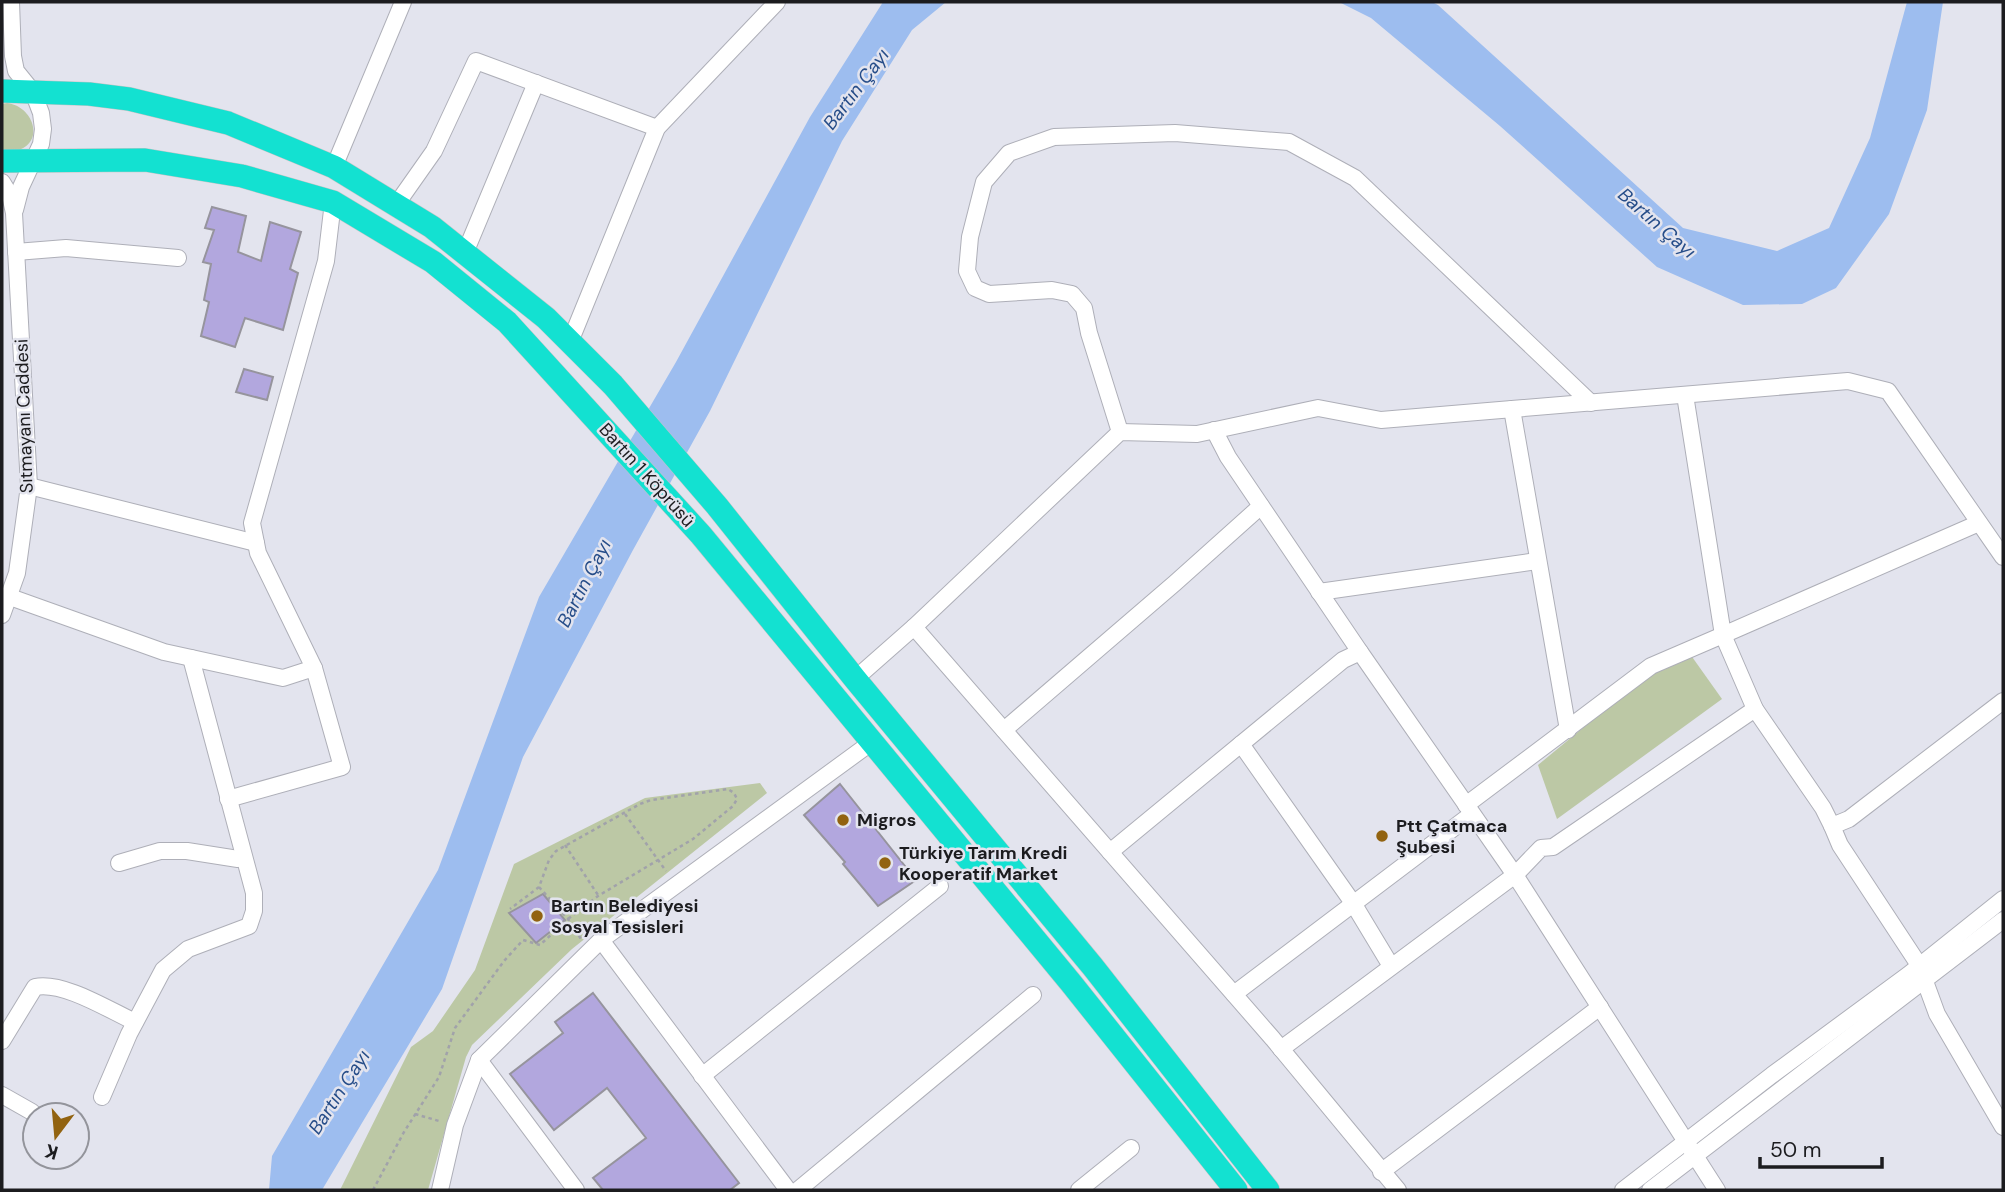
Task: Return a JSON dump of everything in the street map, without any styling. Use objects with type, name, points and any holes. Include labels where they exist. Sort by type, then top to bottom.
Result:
[{"type":"highway","name":"Bartın 1 Köprüsü","points":[[2,92],[89,94],[179,110],[228,123],[334,167],[432,227],[546,318],[613,385],[717,506],[855,679],[1093,967],[1268,1190]]},
{"type":"highway","name":"Bartın 1 Köprüsü","points":[[2,161],[145,160],[242,176],[332,202],[433,262],[507,322],[701,535],[1071,982],[1236,1190]]},
{"type":"street","points":[[2,2],[2,64]]},
{"type":"street","points":[[11,2],[16,72],[33,92],[41,113],[43,129],[41,144],[20,187],[14,213]]},
{"type":"street","points":[[334,167],[403,2]]},
{"type":"street","points":[[570,342],[657,128],[777,2]]},
{"type":"street","points":[[396,205],[434,151],[476,61],[657,128]]},
{"type":"street","points":[[466,253],[536,83]]},
{"type":"street","points":[[1120,432],[1089,333],[1084,308],[1072,294],[1052,290],[989,294],[975,288],[967,271],[970,237],[984,182],[1009,153],[1054,136],[1175,133],[1289,142],[1355,178],[1591,403]]},
{"type":"street","points":[[2,182],[10,195],[14,213]]},
{"type":"street","points":[[228,799],[342,768],[314,668],[258,553],[252,523],[326,261],[332,202]]},
{"type":"street","name":"Sıtmayanı Caddesi","points":[[2,615],[18,573],[29,486],[14,213]]},
{"type":"street","points":[[16,252],[66,248],[177,258]]},
{"type":"street","points":[[855,679],[1120,432],[1197,434],[1318,408],[1381,420],[1848,382],[1888,391],[2003,557]]},
{"type":"street","points":[[1685,395],[1723,635],[1755,709],[1822,808],[1840,845],[1922,972],[1937,1014],[2003,1127]]},
{"type":"street","points":[[1512,409],[1568,730]]},
{"type":"street","points":[[1214,430],[1228,457],[1319,592],[1515,875],[1717,1190]]},
{"type":"street","points":[[29,486],[256,542]]},
{"type":"street","points":[[1004,730],[1261,506]]},
{"type":"street","points":[[1234,994],[1651,666],[1979,523]]},
{"type":"street","points":[[1319,592],[1537,561]]},
{"type":"street","points":[[10,597],[164,652],[283,678],[314,668]]},
{"type":"street","points":[[914,626],[1234,994],[1398,1190]]},
{"type":"street","points":[[1110,852],[1343,660],[1360,652]]},
{"type":"street","points":[[102,1097],[135,1022],[163,970],[188,949],[249,926],[254,911],[254,893],[191,658]]},
{"type":"street","points":[[1832,826],[1849,819],[2003,701]]},
{"type":"street","points":[[1281,1049],[1515,875],[1541,848],[1553,847],[1755,709]]},
{"type":"street","points":[[440,1190],[455,1125],[479,1060],[596,946],[872,742]]},
{"type":"street","points":[[1241,744],[1353,903],[1391,966]]},
{"type":"street","points":[[120,863],[160,851],[187,851],[243,858]]},
{"type":"street","points":[[702,1076],[940,886]]},
{"type":"street","points":[[1922,972],[2003,899]]},
{"type":"street","points":[[1623,1190],[1690,1149],[1922,972],[2003,920]]},
{"type":"street","points":[[596,946],[702,1076],[788,1190]]},
{"type":"street","points":[[2,1041],[28,996],[35,987],[43,985],[76,995],[135,1022]]},
{"type":"street","points":[[799,1190],[1033,995]]},
{"type":"street","points":[[1381,1172],[1600,1007]]},
{"type":"street","points":[[479,1060],[576,1190]]},
{"type":"street","points":[[2,1095],[21,1106]]},
{"type":"street","points":[[1079,1190],[1131,1148]]},
{"type":"street","points":[[1650,1190],[1690,1149]]},
{"type":"path","points":[[373,1190],[439,1077],[455,1028],[504,961],[523,940],[540,945],[598,896],[693,839],[733,806],[737,799],[734,793],[728,789],[651,800],[565,845],[549,860],[539,887],[510,909]]},
{"type":"path","points":[[624,814],[676,885]]},
{"type":"path","points":[[565,845],[598,896]]},
{"type":"path","points":[[539,887],[596,946]]},
{"type":"path","points":[[415,1114],[455,1125]]},
{"type":"green space","points":[[7,103],[24,110],[32,124],[32,139],[27,146],[17,151],[2,151],[2,104]]},
{"type":"green space","points":[[1690,654],[1722,699],[1557,819],[1538,765],[1654,669]]},
{"type":"green space","points":[[760,783],[767,793],[572,949],[472,1045],[466,1057],[428,1190],[340,1190],[411,1047],[433,1031],[475,970],[514,864],[645,798]]},
{"type":"water","name":"Bartın Çayı","points":[[883,2],[946,2],[912,30],[842,141],[710,411],[523,757],[442,989],[322,1190],[269,1190],[272,1156],[438,870],[539,597],[676,362],[810,117]]},
{"type":"water","name":"Bartın Çayı","points":[[1339,2],[1432,2],[1438,5],[1683,228],[1777,251],[1829,228],[1870,138],[1907,2],[1943,2],[1927,110],[1889,214],[1836,288],[1802,304],[1743,305],[1657,267],[1500,126],[1371,18]]},
{"type":"building","points":[[212,207],[246,216],[238,252],[261,261],[270,222],[301,232],[290,269],[298,273],[283,330],[245,318],[235,347],[201,336],[209,302],[204,300],[211,264],[203,262],[214,230],[205,228]]},
{"type":"building","points":[[244,369],[273,377],[267,400],[236,392]]},
{"type":"building","points":[[840,784],[916,880],[878,906],[843,864],[845,862],[804,815]]},
{"type":"building","name":"Bartın Belediyesi Sosyal Tesisleri","points":[[543,894],[565,920],[536,943],[509,913]]},
{"type":"building","points":[[593,993],[739,1183],[730,1190],[603,1190],[593,1178],[646,1138],[607,1088],[554,1130],[510,1074],[563,1033],[555,1022]]},
{"type":"place","name":"Migros","points":[[843,820]]},
{"type":"place","name":"Ptt Çatmaca Şubesi","points":[[1382,836]]},
{"type":"place","name":"Türkiye Tarım Kredi Kooperatif Market","points":[[885,863]]},
{"type":"place","name":"Bartın Belediyesi Sosyal Tesisleri","points":[[537,916]]}]
